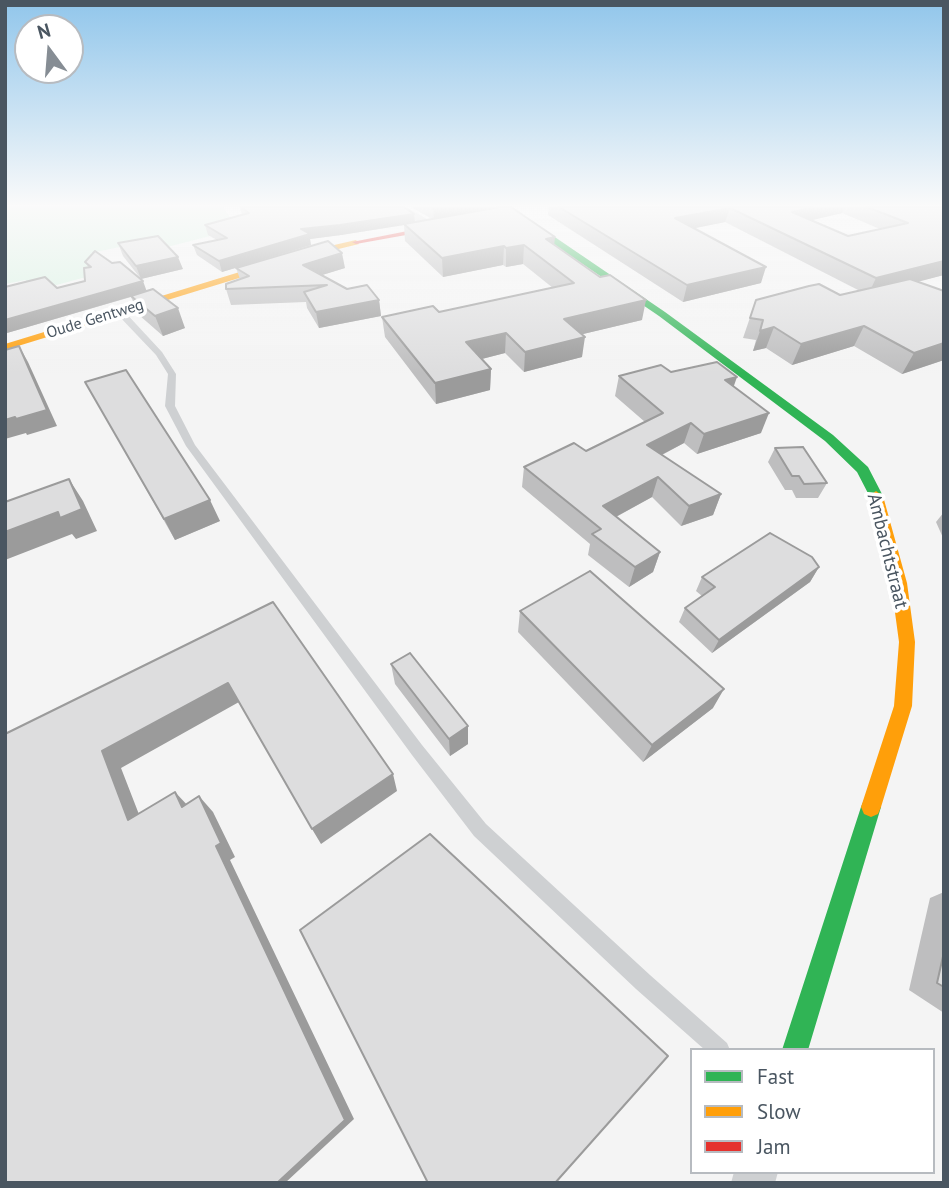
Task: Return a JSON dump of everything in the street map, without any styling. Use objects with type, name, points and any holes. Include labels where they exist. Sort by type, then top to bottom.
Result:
[{"type":"street","name":"Oude Gentweg","points":[[5,347],[280,262]]},
{"type":"street","name":"Ambachtstraat","points":[[582,262],[662,314],[829,438],[863,470],[875,492],[899,583],[907,642],[903,706],[796,1048]]},
{"type":"lane","points":[[120,312],[159,354],[172,374],[170,406],[191,446],[417,750],[480,830],[718,1048]]},
{"type":"green space","points":[[5,262],[96,262],[101,273],[27,293],[26,280],[5,284]]},
{"type":"building","points":[[86,262],[121,262],[143,281],[5,320],[5,287],[45,277],[57,288],[85,281],[84,268],[91,267]]},
{"type":"building","points":[[133,262],[153,262],[136,266]]},
{"type":"building","points":[[255,262],[311,262],[303,265],[347,289],[367,285],[379,300],[316,312],[304,292],[327,285],[226,289],[226,284],[249,276],[236,268]]},
{"type":"building","points":[[547,262],[579,262],[600,277],[610,275],[646,300],[564,319],[585,337],[525,352],[506,333],[466,342],[491,369],[435,383],[382,317],[433,306],[439,312],[574,283]]},
{"type":"building","points":[[650,262],[758,262],[766,267],[687,285]]},
{"type":"building","points":[[844,262],[938,262],[876,278]]},
{"type":"building","points":[[910,279],[944,291],[944,343],[914,353],[864,326],[801,344],[774,327],[760,331],[763,320],[750,318],[756,300],[809,286],[819,284],[840,295]]},
{"type":"building","points":[[153,289],[178,308],[155,316],[131,296]]},
{"type":"building","points":[[19,346],[47,410],[5,420],[5,350]]},
{"type":"building","points":[[717,362],[737,377],[725,380],[769,413],[704,434],[691,423],[647,445],[721,494],[689,506],[658,477],[603,506],[660,552],[635,567],[592,534],[601,529],[524,467],[574,443],[586,451],[663,413],[619,376],[661,365],[671,372]]},
{"type":"building","points":[[126,370],[210,500],[164,519],[85,382]]},
{"type":"building","points":[[803,447],[827,483],[804,484],[799,476],[792,476],[775,448]]},
{"type":"building","points":[[69,479],[82,509],[60,518],[58,512],[5,532],[5,502]]},
{"type":"building","points":[[770,533],[812,557],[819,567],[719,640],[685,608],[715,587],[702,577]]},
{"type":"building","points":[[590,571],[724,689],[652,745],[520,611]]},
{"type":"building","points":[[273,602],[393,774],[312,829],[228,683],[102,751],[128,820],[175,792],[182,807],[199,796],[221,843],[216,846],[345,1120],[277,1183],[5,1183],[5,734]]},
{"type":"building","points":[[410,653],[468,726],[449,739],[391,664]]},
{"type":"building","points":[[430,834],[668,1056],[555,1183],[428,1183],[300,930]]},
{"type":"building","points":[[944,952],[944,987],[937,983]]},
{"type":"traffic: fast","points":[[586,262],[662,314],[829,438],[863,470],[876,496]]},
{"type":"traffic: fast","points":[[796,1048],[871,807]]},
{"type":"traffic: slow","points":[[5,347],[280,262]]},
{"type":"traffic: slow","points":[[871,807],[903,706],[907,642],[899,583],[876,496]]}]
